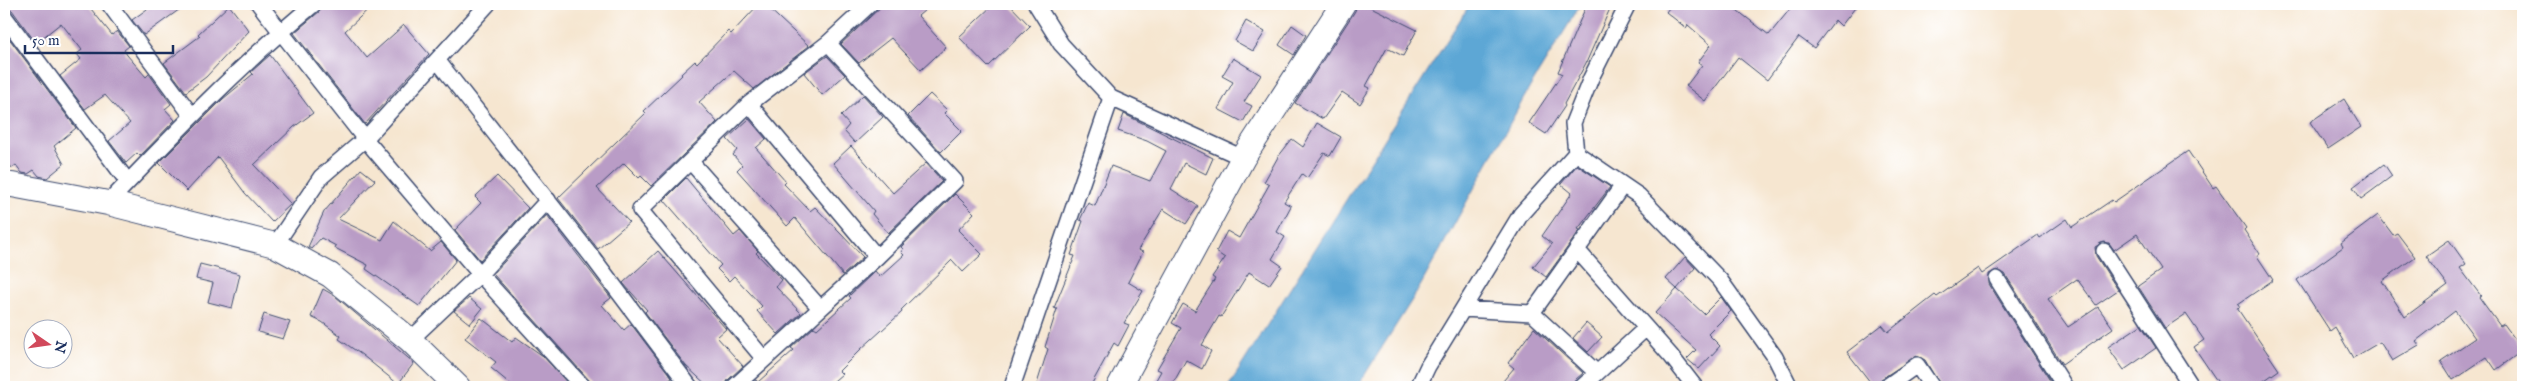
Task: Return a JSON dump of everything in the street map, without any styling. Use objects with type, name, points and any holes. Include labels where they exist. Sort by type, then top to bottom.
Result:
[{"type":"main road","points":[[1119,387],[1243,158],[1343,4]]},
{"type":"main road","points":[[6,181],[108,202],[275,245],[330,276],[410,340],[458,387]]},
{"type":"street","points":[[109,4],[192,116]]},
{"type":"street","points":[[258,4],[365,139],[480,274],[583,387]]},
{"type":"street","points":[[108,202],[192,116],[281,31],[314,4]]},
{"type":"street","points":[[275,245],[321,177],[365,139],[488,4]]},
{"type":"street","points":[[764,359],[640,210],[749,104],[828,43],[870,4]]},
{"type":"street","points":[[1036,4],[1061,44],[1111,98],[1243,158]]},
{"type":"street","points":[[1418,387],[1521,214],[1576,153],[1573,123],[1591,78],[1628,4]]},
{"type":"street","points":[[4,16],[128,182]]},
{"type":"street","points":[[734,387],[956,181],[828,43]]},
{"type":"street","points":[[437,60],[548,200],[690,387]]},
{"type":"street","points":[[1012,387],[1111,98]]},
{"type":"street","points":[[749,104],[876,257]]},
{"type":"street","points":[[1576,153],[1639,196],[1720,280],[1775,357],[1790,387]]},
{"type":"street","points":[[691,162],[820,308]]},
{"type":"street","points":[[1532,313],[1578,251],[1623,185]]},
{"type":"street","points":[[410,340],[480,274],[548,200]]},
{"type":"street","points":[[1578,251],[1695,387]]},
{"type":"street","points":[[2104,251],[2192,387]]},
{"type":"street","points":[[1997,278],[2065,387]]},
{"type":"street","points":[[1463,309],[1532,313],[1597,373]]},
{"type":"street","points":[[1582,387],[1646,328]]},
{"type":"street","points":[[1886,387],[1917,365],[1932,387]]},
{"type":"water","points":[[1470,4],[1581,4],[1530,87],[1417,292],[1357,387],[1228,387]]},
{"type":"building","points":[[4,4],[87,4],[112,35],[117,31],[129,46],[124,50],[127,55],[146,77],[149,74],[171,104],[165,109],[175,120],[140,156],[137,153],[126,163],[109,141],[130,123],[105,95],[85,109],[60,76],[81,59],[77,54],[82,50],[61,23],[36,43],[12,10],[4,7]]},
{"type":"building","points":[[154,4],[187,4],[144,35],[132,20]]},
{"type":"building","points":[[324,4],[374,4],[345,31],[367,58],[404,25],[429,54],[365,124],[294,33],[320,11]]},
{"type":"building","points":[[759,4],[764,4],[809,46],[754,89],[734,71],[699,102],[717,122],[651,186],[641,176],[639,178],[624,163],[597,188],[629,222],[598,249],[558,198],[646,113],[644,111],[681,74],[695,61],[697,63],[728,31],[731,34]]},
{"type":"building","points":[[884,4],[932,4],[918,16],[946,47],[921,70],[891,38],[859,63],[841,44]]},
{"type":"building","points":[[994,4],[1009,4],[1030,26],[988,67],[959,37]]},
{"type":"building","points":[[1357,4],[1365,4],[1417,30],[1403,56],[1387,48],[1366,86],[1370,88],[1360,104],[1342,92],[1323,119],[1295,103],[1355,11]]},
{"type":"building","points":[[1587,4],[1612,4],[1586,63],[1564,104],[1565,106],[1546,134],[1529,123],[1562,74],[1558,72]]},
{"type":"building","points":[[1672,4],[1729,4],[1769,35],[1794,4],[1858,4],[1841,26],[1835,20],[1814,48],[1799,37],[1767,80],[1738,57],[1705,101],[1686,86],[1702,65],[1698,62],[1711,45],[1688,25],[1686,28],[1666,12]]},
{"type":"building","points":[[229,5],[249,31],[206,77],[186,92],[164,63],[200,36],[198,34]]},
{"type":"building","points":[[1246,21],[1265,32],[1253,51],[1235,41]]},
{"type":"building","points":[[1292,25],[1306,35],[1294,55],[1279,45]]},
{"type":"building","points":[[5,33],[76,128],[54,146],[64,164],[47,178],[39,176],[34,170],[28,174],[22,173],[16,165],[12,168],[4,157]]},
{"type":"building","points":[[270,55],[313,113],[294,127],[254,165],[291,204],[272,222],[245,193],[218,157],[187,191],[159,163],[223,99],[253,74],[251,72]]},
{"type":"building","points":[[827,56],[845,75],[822,95],[804,73]]},
{"type":"building","points":[[1233,58],[1261,75],[1244,102],[1252,106],[1243,122],[1218,109],[1233,82],[1222,76]]},
{"type":"building","points":[[930,94],[947,110],[944,113],[962,131],[941,152],[908,116]]},
{"type":"building","points":[[863,95],[883,117],[855,143],[844,131],[849,125],[841,116]]},
{"type":"building","points":[[2344,99],[2361,127],[2328,149],[2310,122]]},
{"type":"building","points":[[1124,114],[1213,158],[1206,174],[1184,163],[1171,189],[1198,206],[1186,224],[1163,209],[1138,250],[1143,252],[1128,282],[1143,291],[1124,323],[1129,325],[1118,346],[1114,343],[1090,387],[1036,387],[1048,349],[1045,347],[1057,309],[1054,308],[1075,256],[1071,255],[1083,221],[1080,220],[1088,203],[1095,206],[1111,166],[1150,181],[1166,151],[1147,141],[1118,131]]},
{"type":"building","points":[[749,119],[766,139],[756,148],[786,182],[784,184],[810,211],[815,207],[863,257],[843,275],[795,218],[787,226],[737,170],[742,165],[733,155],[737,150],[727,139]]},
{"type":"building","points":[[1317,123],[1341,137],[1330,156],[1324,153],[1307,178],[1302,174],[1284,202],[1291,206],[1277,232],[1285,237],[1272,259],[1282,266],[1269,285],[1249,272],[1202,345],[1211,351],[1202,369],[1186,360],[1171,387],[1152,387],[1161,371],[1157,369],[1181,328],[1172,323],[1183,304],[1195,311],[1215,279],[1212,277],[1225,258],[1216,252],[1227,231],[1239,238],[1269,185],[1264,182],[1278,157],[1292,139],[1303,147]]},
{"type":"building","points":[[851,146],[893,193],[926,163],[942,181],[888,233],[872,214],[874,211],[833,163]]},
{"type":"building","points":[[2188,151],[2213,188],[2216,186],[2246,228],[2244,230],[2260,254],[2257,256],[2273,280],[2238,304],[2240,307],[2237,308],[2279,370],[2255,387],[2221,387],[2194,347],[2204,340],[2186,314],[2165,328],[2138,286],[2161,270],[2137,234],[2114,250],[2109,243],[2104,242],[2095,247],[2096,256],[2118,290],[2096,305],[2077,279],[2048,299],[2068,327],[2098,307],[2113,328],[2062,364],[2005,274],[1997,270],[1989,274],[1989,284],[2054,387],[1941,387],[1925,360],[1917,356],[1881,379],[1877,387],[1874,387],[1847,352],[1882,325],[1888,332],[1935,295],[1937,297],[1978,268],[1982,274],[2038,235],[2040,238],[2067,219],[2072,227],[2112,200],[2114,202]]},
{"type":"building","points":[[2384,164],[2392,176],[2361,199],[2353,187]]},
{"type":"building","points":[[1577,165],[1610,187],[1578,229],[1580,230],[1546,277],[1533,267],[1552,244],[1542,236],[1572,193],[1561,184]]},
{"type":"building","points":[[361,169],[375,180],[338,219],[382,240],[394,221],[430,251],[441,242],[456,260],[419,306],[366,269],[368,265],[335,248],[336,246],[321,238],[311,249],[308,247],[324,212]]},
{"type":"building","points":[[497,176],[528,208],[480,260],[455,230],[481,203],[475,197]]},
{"type":"building","points":[[686,178],[734,236],[740,231],[758,251],[756,253],[782,280],[776,287],[801,313],[778,334],[757,311],[762,306],[734,276],[729,281],[717,269],[721,265],[664,200]]},
{"type":"building","points":[[955,194],[974,213],[958,230],[982,254],[963,272],[952,260],[901,310],[902,312],[839,371],[842,374],[827,387],[748,387],[756,380],[758,382],[794,350],[791,348],[814,327],[817,329],[851,298],[849,296],[875,271],[880,277],[904,255],[901,252],[903,249],[901,247]]},
{"type":"building","points":[[547,215],[611,298],[602,305],[624,330],[631,324],[672,378],[660,387],[592,387],[590,381],[493,274]]},
{"type":"building","points":[[2378,215],[2393,235],[2397,233],[2415,257],[2382,281],[2405,317],[2448,285],[2426,256],[2449,240],[2466,264],[2460,268],[2481,296],[2479,297],[2500,326],[2504,324],[2523,350],[2496,370],[2487,357],[2453,380],[2441,361],[2475,338],[2455,311],[2416,341],[2419,345],[2392,361],[2380,342],[2353,358],[2335,327],[2330,331],[2297,280],[2343,247],[2341,243]]},
{"type":"building","points":[[658,251],[726,329],[717,337],[743,366],[728,380],[725,387],[709,387],[686,366],[645,312],[647,310],[623,283]]},
{"type":"building","points":[[1685,257],[1695,268],[1677,289],[1666,279]]},
{"type":"building","points":[[200,264],[240,274],[232,308],[208,302],[213,283],[196,279]]},
{"type":"building","points":[[323,289],[335,296],[414,363],[398,384],[339,339],[341,336],[322,322],[311,317]]},
{"type":"building","points":[[1677,289],[1704,314],[1721,297],[1731,311],[1708,334],[1720,346],[1699,369],[1687,359],[1696,350],[1655,313]]},
{"type":"building","points":[[469,298],[482,309],[470,324],[454,311]]},
{"type":"building","points":[[264,314],[290,322],[283,339],[258,332]]},
{"type":"building","points":[[481,318],[512,342],[516,337],[543,356],[571,387],[514,387],[491,368],[496,362],[465,338]]},
{"type":"building","points":[[1586,323],[1602,337],[1588,352],[1573,338]]},
{"type":"building","points":[[2141,325],[2156,348],[2124,370],[2108,347]]},
{"type":"building","points":[[1534,328],[1583,373],[1575,380],[1573,387],[1498,387],[1514,368],[1508,363]]}]
